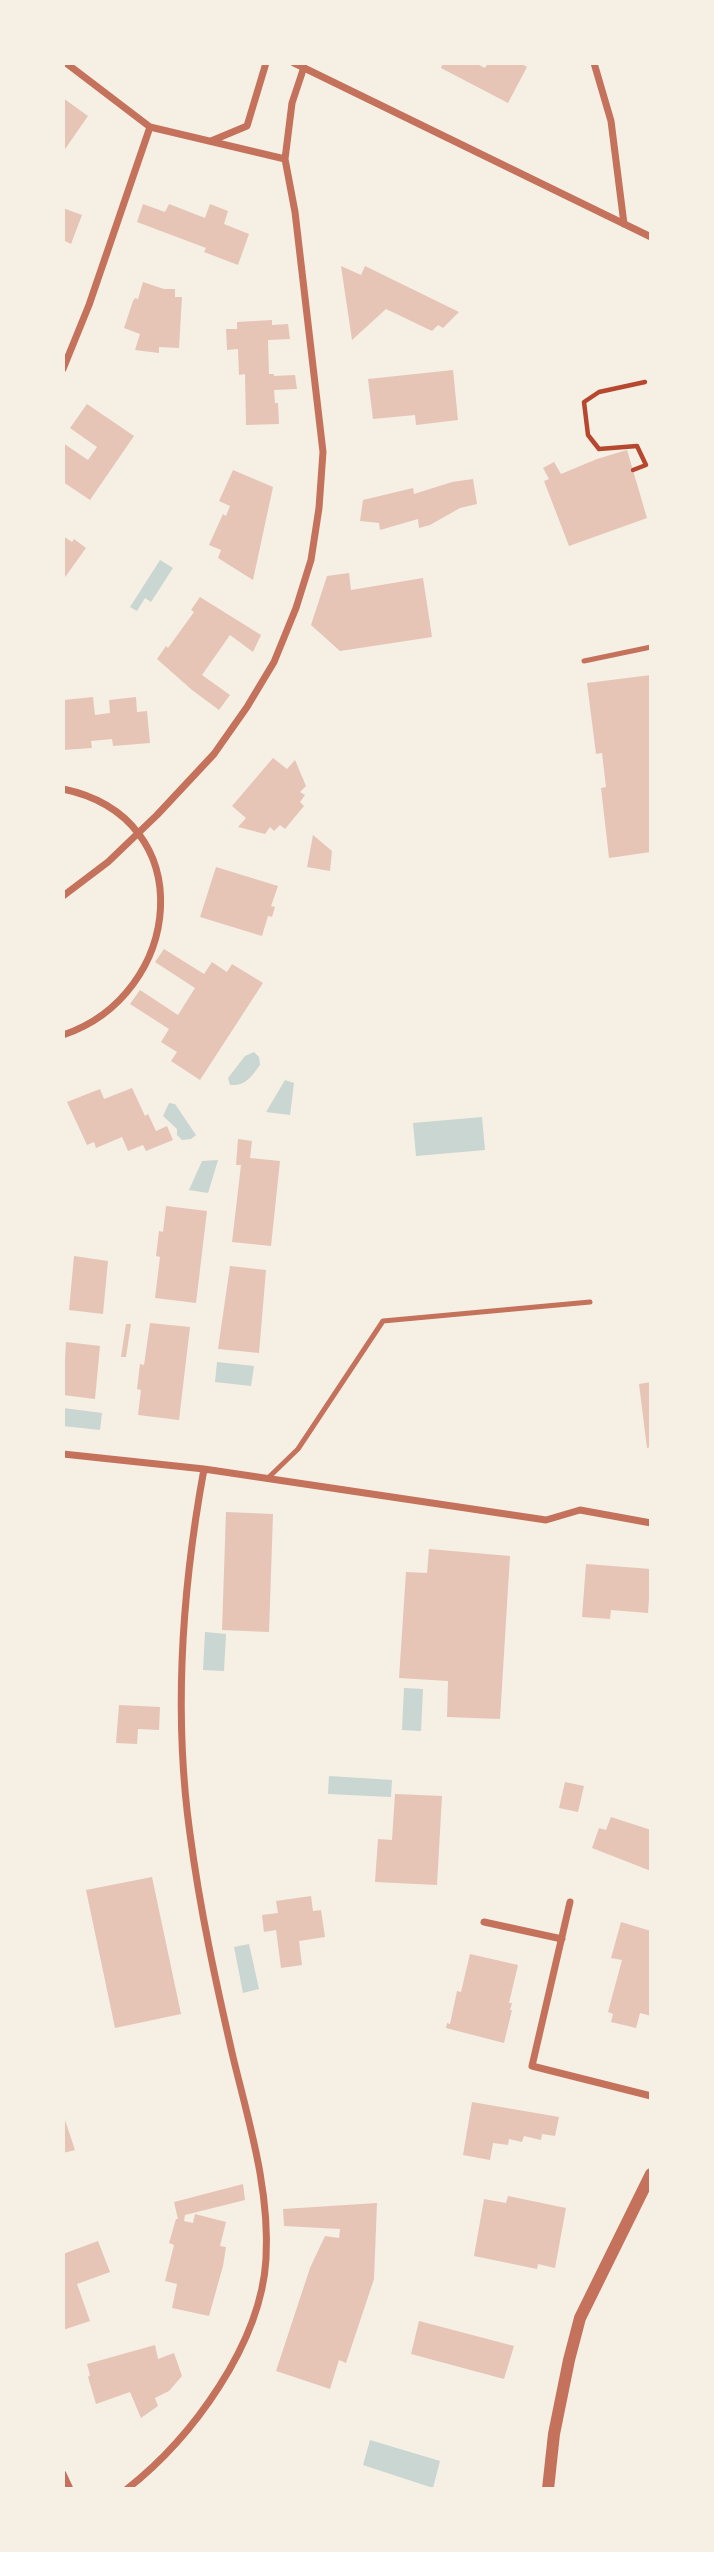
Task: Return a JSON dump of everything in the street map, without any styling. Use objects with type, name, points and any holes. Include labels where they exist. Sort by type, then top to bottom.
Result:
[{"type":"street","points":[[66,63],[150,127],[285,159]]},
{"type":"street","points":[[210,141],[247,126],[267,63]]},
{"type":"street","points":[[294,63],[303,65],[651,237]]},
{"type":"street","points":[[594,63],[611,121],[624,224]]},
{"type":"street","points":[[63,896],[108,862],[214,754],[247,708],[274,662],[296,608],[311,560],[319,508],[323,452],[295,212],[285,159],[292,103],[303,65]]},
{"type":"street","points":[[63,369],[89,305],[150,127]]},
{"type":"street","points":[[63,789],[94,797],[108,804],[139,832],[152,855],[159,880],[160,910],[153,946],[143,969],[121,999],[92,1021],[63,1035]]},
{"type":"street","points":[[63,1454],[204,1469],[546,1520],[580,1510],[651,1522]]},
{"type":"street","points":[[127,2489],[147,2473],[197,2418],[232,2364],[254,2316],[266,2262],[267,2216],[258,2160],[203,1929],[188,1818],[181,1727],[181,1654],[194,1522],[204,1469]]},
{"type":"street","points":[[570,1902],[532,2066],[651,2096]]},
{"type":"street","points":[[484,1922],[562,1939]]},
{"type":"street","points":[[548,2489],[554,2434],[580,2318],[651,2174]]},
{"type":"street","points":[[63,2474],[70,2489]]},
{"type":"lane","points":[[584,661],[651,647]]},
{"type":"lane","points":[[267,1479],[298,1449],[383,1321],[590,1302]]},
{"type":"path","points":[[633,470],[646,465],[637,446],[599,449],[588,435],[584,402],[599,392],[645,382]]},
{"type":"shaded area","points":[[160,560],[173,568],[151,602],[145,598],[137,611],[130,607]]},
{"type":"shaded area","points":[[254,1052],[259,1057],[260,1065],[244,1082],[230,1085],[228,1078],[245,1056]]},
{"type":"shaded area","points":[[285,1080],[294,1083],[290,1115],[266,1112]]},
{"type":"shaded area","points":[[169,1103],[175,1104],[196,1135],[191,1139],[182,1140],[177,1135],[177,1129],[163,1116]]},
{"type":"shaded area","points":[[482,1117],[485,1150],[416,1156],[413,1123]]},
{"type":"shaded area","points":[[218,1160],[208,1193],[189,1190],[202,1161]]},
{"type":"shaded area","points":[[217,1362],[254,1366],[251,1386],[215,1382]]},
{"type":"shaded area","points":[[63,1408],[102,1413],[100,1430],[63,1426]]},
{"type":"shaded area","points":[[205,1632],[226,1634],[224,1671],[203,1670]]},
{"type":"shaded area","points":[[404,1688],[423,1689],[421,1731],[402,1730]]},
{"type":"shaded area","points":[[329,1776],[392,1780],[391,1797],[328,1794]]},
{"type":"shaded area","points":[[249,1944],[259,1989],[243,1993],[234,1947]]},
{"type":"shaded area","points":[[370,2440],[440,2461],[433,2488],[363,2465]]},
{"type":"building","points":[[443,63],[475,63],[485,68],[488,63],[520,63],[527,67],[508,103],[441,68]]},
{"type":"building","points":[[63,98],[88,116],[63,152]]},
{"type":"building","points":[[143,204],[165,212],[169,204],[205,218],[210,204],[228,211],[224,224],[249,234],[238,265],[204,252],[206,248],[137,222]]},
{"type":"building","points":[[63,208],[82,215],[71,244],[63,240]]},
{"type":"building","points":[[341,266],[361,275],[365,266],[459,312],[443,328],[438,325],[432,331],[386,309],[352,340]]},
{"type":"building","points":[[143,282],[164,289],[175,289],[175,297],[182,297],[179,348],[159,347],[159,353],[135,350],[140,334],[124,328]]},
{"type":"building","points":[[272,320],[272,325],[288,324],[290,339],[268,340],[269,374],[295,375],[297,389],[274,390],[279,424],[246,425],[245,374],[239,375],[238,349],[227,350],[226,329],[237,329],[237,322]]},
{"type":"building","points":[[453,370],[458,420],[416,425],[415,415],[373,419],[368,379]]},
{"type":"building","points":[[87,404],[134,436],[90,500],[63,482],[63,443],[88,460],[97,447],[70,428]]},
{"type":"building","points":[[627,450],[647,518],[569,546],[544,481],[549,479],[543,468],[554,462],[561,474]]},
{"type":"building","points":[[233,470],[273,487],[253,580],[218,558],[221,550],[209,545],[223,514],[226,516],[230,506],[219,501]]},
{"type":"building","points":[[473,479],[477,504],[460,508],[430,525],[419,528],[418,519],[380,530],[379,523],[360,521],[363,500],[413,488],[414,494],[452,482]]},
{"type":"building","points":[[63,536],[72,542],[74,539],[86,548],[63,580]]},
{"type":"building","points":[[349,573],[351,590],[423,578],[432,637],[340,651],[311,625],[327,576]]},
{"type":"building","points":[[200,597],[261,635],[253,652],[230,635],[202,675],[230,695],[219,710],[157,659],[194,612],[191,610]]},
{"type":"building","points":[[651,675],[651,852],[609,858],[601,788],[606,787],[602,753],[596,754],[587,683]]},
{"type":"building","points":[[93,697],[95,715],[110,713],[109,700],[136,697],[137,712],[147,711],[150,743],[113,746],[112,739],[91,741],[92,748],[63,750],[64,700]]},
{"type":"building","points":[[273,758],[287,769],[295,760],[306,786],[300,792],[305,795],[300,802],[304,806],[285,829],[280,825],[274,831],[270,827],[265,834],[238,827],[246,818],[232,806]]},
{"type":"building","points":[[313,835],[332,851],[330,871],[307,867]]},
{"type":"building","points":[[216,867],[278,886],[271,906],[275,907],[272,917],[268,916],[262,936],[200,917]]},
{"type":"building","points":[[164,949],[204,974],[212,962],[227,972],[232,964],[263,983],[200,1080],[171,1061],[177,1052],[161,1042],[169,1029],[130,1004],[140,990],[178,1015],[195,988],[155,962]]},
{"type":"building","points":[[132,1088],[145,1116],[148,1114],[156,1131],[167,1126],[173,1140],[146,1151],[143,1145],[128,1151],[122,1137],[96,1148],[94,1142],[87,1145],[67,1102],[100,1089],[104,1099]]},
{"type":"building","points":[[238,1139],[252,1141],[250,1158],[280,1161],[271,1246],[232,1242],[241,1165],[236,1165]]},
{"type":"building","points":[[166,1206],[207,1211],[196,1303],[155,1298],[160,1257],[156,1256],[159,1231],[163,1232]]},
{"type":"building","points":[[74,1256],[108,1261],[103,1314],[69,1310]]},
{"type":"building","points":[[230,1266],[266,1270],[259,1353],[218,1349]]},
{"type":"building","points":[[150,1323],[190,1327],[179,1420],[138,1415],[140,1364],[144,1365]]},
{"type":"building","points":[[126,1324],[131,1324],[126,1357],[121,1357]]},
{"type":"building","points":[[66,1342],[100,1346],[95,1399],[63,1395]]},
{"type":"building","points":[[651,1382],[651,1447],[647,1448],[639,1384]]},
{"type":"building","points":[[226,1512],[273,1514],[269,1632],[222,1630]]},
{"type":"building","points":[[429,1549],[510,1556],[500,1719],[447,1717],[448,1681],[399,1678],[406,1572],[427,1573]]},
{"type":"building","points":[[586,1564],[651,1569],[648,1613],[611,1610],[610,1619],[582,1617]]},
{"type":"building","points":[[119,1705],[160,1707],[159,1730],[138,1729],[137,1744],[116,1743]]},
{"type":"building","points":[[565,1782],[584,1786],[578,1812],[559,1808]]},
{"type":"building","points":[[395,1794],[442,1796],[437,1885],[375,1882],[378,1839],[392,1840]]},
{"type":"building","points":[[611,1817],[651,1830],[651,1871],[592,1848],[599,1828],[606,1830]]},
{"type":"building","points":[[152,1877],[181,2014],[115,2028],[86,1890]]},
{"type":"building","points":[[311,1896],[313,1911],[321,1910],[325,1937],[299,1941],[302,1965],[281,1968],[276,1930],[264,1932],[262,1915],[278,1913],[276,1901]]},
{"type":"building","points":[[621,1922],[651,1931],[651,2016],[640,2013],[636,2028],[611,2022],[613,2014],[608,2012],[622,1960],[611,1958]]},
{"type":"building","points":[[470,1954],[518,1965],[509,2003],[512,2003],[512,2010],[504,2043],[446,2028],[447,2023],[450,2024],[457,1991],[461,1992]]},
{"type":"building","points":[[472,2102],[559,2117],[555,2136],[542,2134],[541,2140],[524,2136],[522,2142],[509,2139],[508,2145],[493,2143],[490,2160],[463,2155]]},
{"type":"building","points":[[63,2114],[75,2150],[63,2153]]},
{"type":"building","points":[[243,2184],[245,2200],[185,2215],[184,2221],[193,2223],[195,2214],[226,2222],[220,2246],[226,2247],[223,2266],[209,2316],[172,2308],[177,2284],[165,2281],[174,2245],[169,2243],[178,2219],[174,2202]]},
{"type":"building","points":[[508,2196],[566,2208],[555,2268],[538,2264],[537,2269],[474,2256],[484,2199],[506,2203]]},
{"type":"building","points":[[377,2203],[374,2279],[346,2363],[339,2360],[330,2389],[276,2371],[310,2268],[325,2236],[339,2238],[340,2229],[284,2226],[283,2209]]},
{"type":"building","points":[[98,2241],[110,2272],[77,2284],[90,2321],[63,2330],[63,2254]]},
{"type":"building","points":[[419,2321],[514,2346],[504,2379],[411,2354]]},
{"type":"building","points":[[155,2345],[158,2359],[174,2353],[182,2376],[169,2391],[155,2398],[158,2406],[141,2418],[130,2392],[96,2404],[87,2364]]}]
